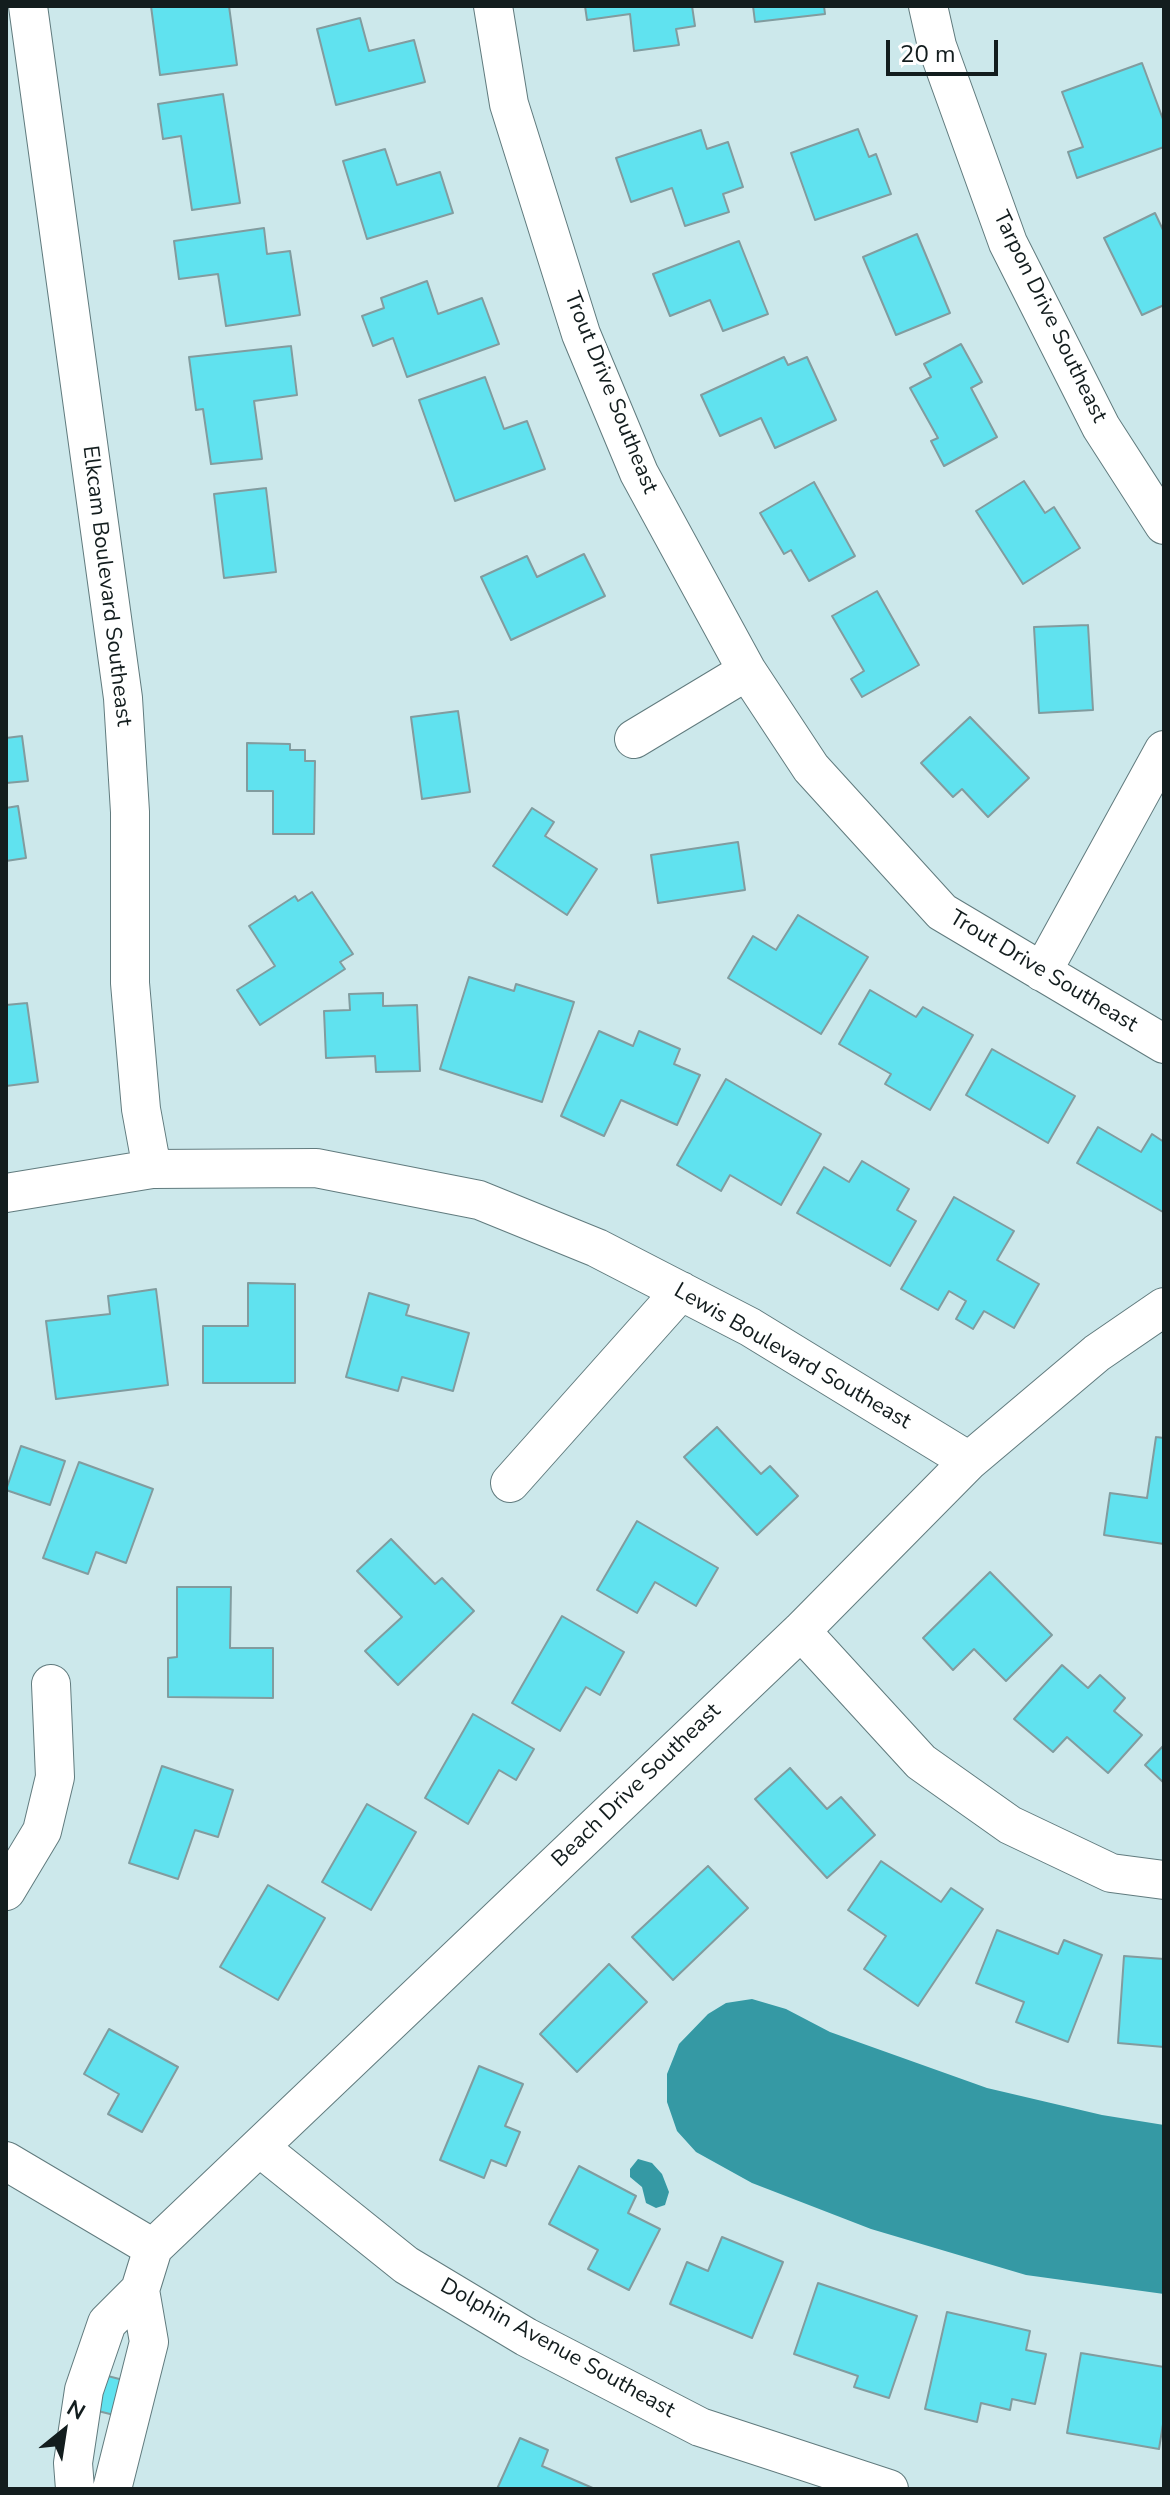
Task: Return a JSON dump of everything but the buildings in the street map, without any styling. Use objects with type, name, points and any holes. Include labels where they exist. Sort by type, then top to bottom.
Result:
[{"type":"street","name":"Elkcam Boulevard Southeast","points":[[28,6],[123,698],[130,812],[130,983],[141,1109],[152,1169]]},
{"type":"street","name":"Trout Drive Southeast","points":[[493,6],[509,104],[581,334],[639,473],[747,671],[811,768],[942,912],[1164,1044]]},
{"type":"street","name":"Tarpon Drive Southeast","points":[[928,6],[937,46],[1008,243],[1101,427],[1164,525]]},
{"type":"street","points":[[634,739],[747,671]]},
{"type":"street","points":[[1042,972],[1164,750]]},
{"type":"street","name":"Lewis Boulevard Southeast","points":[[6,1193],[152,1169],[316,1168],[479,1200],[597,1248],[750,1327],[969,1461]]},
{"type":"street","points":[[510,1483],[681,1291]]},
{"type":"street","name":"Beach Drive Southeast","points":[[112,2489],[149,2342],[140,2290],[153,2248],[801,1631],[969,1461],[1097,1353],[1164,1307]]},
{"type":"street","points":[[801,1631],[921,1762],[1010,1825],[1111,1873],[1164,1880]]},
{"type":"street","points":[[6,1891],[42,1831],[55,1777],[51,1684]]},
{"type":"street","name":"Dolphin Avenue Southeast","points":[[259,2147],[406,2265],[526,2337],[700,2427],[889,2489]]},
{"type":"street","points":[[6,2161],[153,2248]]},
{"type":"street","name":"Beach Drive Southeast","points":[[75,2489],[73,2463],[84,2390],[107,2323],[140,2290]]},
{"type":"street","points":[[77,2435],[123,2443]]},
{"type":"water","points":[[752,1999],[786,2009],[830,2032],[987,2088],[1102,2115],[1164,2125],[1164,2294],[1026,2275],[871,2229],[752,2183],[696,2152],[677,2131],[667,2102],[667,2074],[679,2044],[708,2014],[726,2003]]},
{"type":"water","points":[[638,2159],[652,2163],[662,2174],[669,2192],[665,2205],[656,2208],[646,2203],[642,2187],[630,2177],[630,2169]]}]
